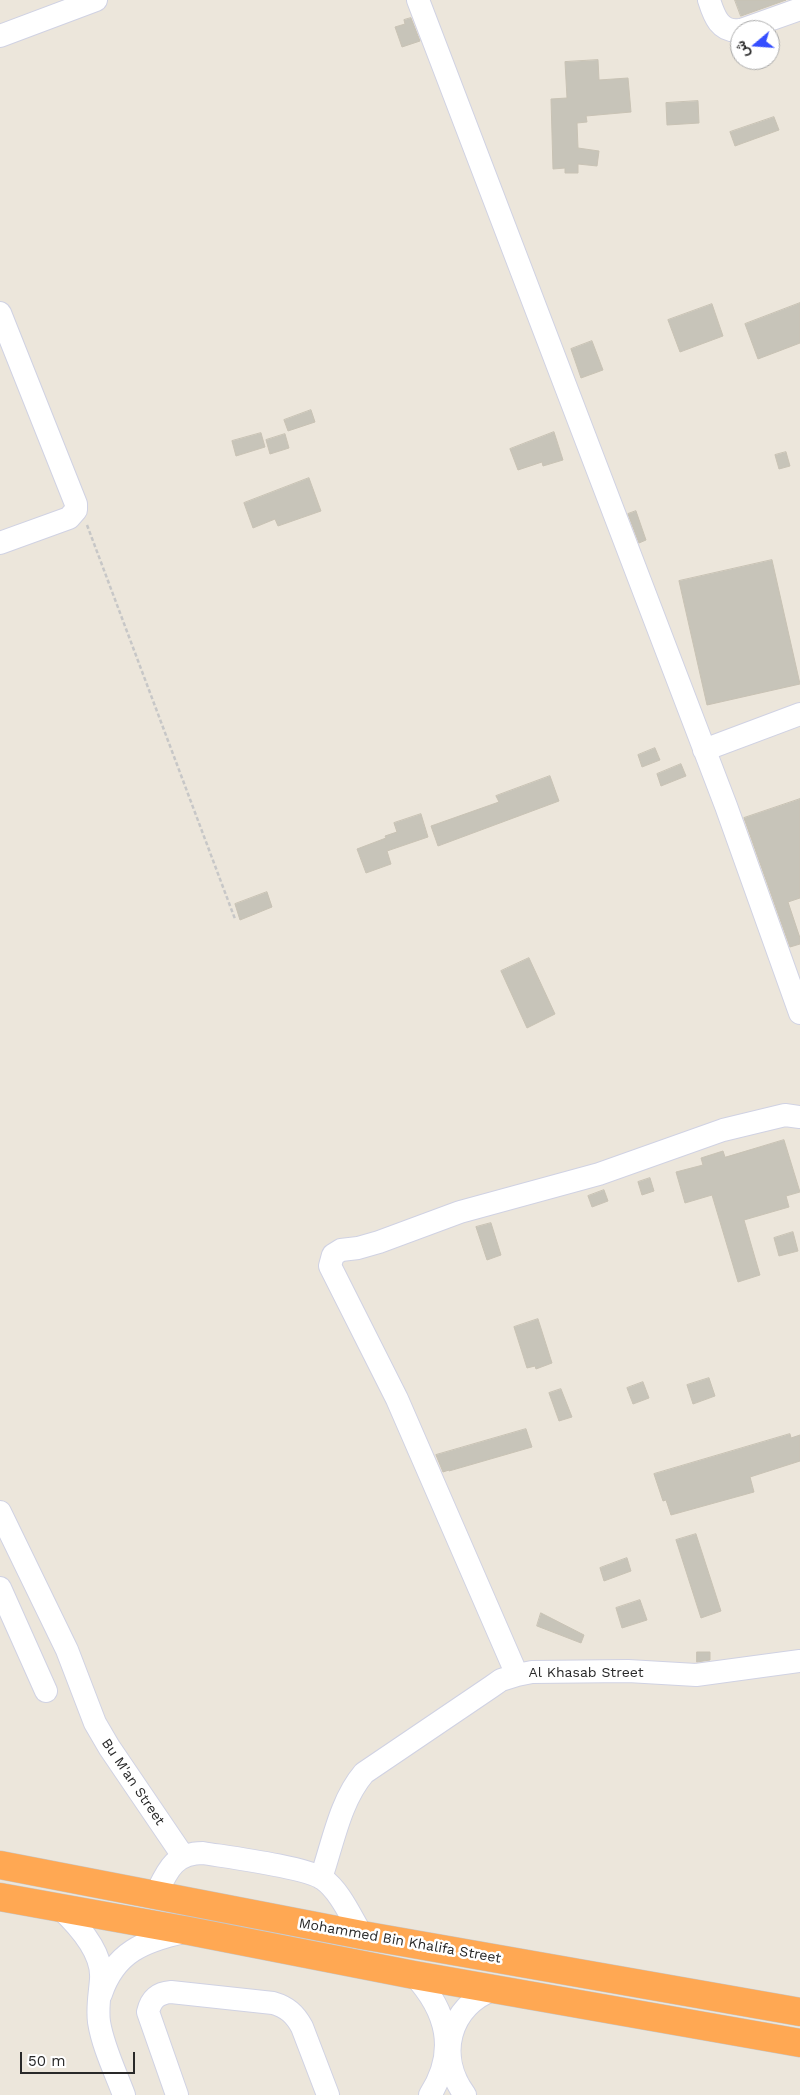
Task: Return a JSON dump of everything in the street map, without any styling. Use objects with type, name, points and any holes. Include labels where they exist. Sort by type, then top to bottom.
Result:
[{"type":"highway","name":"Mohammed Bin Khalifa Street","points":[[0,1866],[362,1935],[800,2012]]},
{"type":"highway","name":"Mohammed Bin Khalifa Street","points":[[0,1897],[189,1930],[494,1989],[800,2043]]},
{"type":"street","points":[[0,36],[96,0]]},
{"type":"street","points":[[418,0],[704,750],[800,1013]]},
{"type":"street","points":[[709,0],[717,21],[726,29],[730,29]]},
{"type":"street","points":[[769,20],[800,9]]},
{"type":"street","points":[[0,543],[69,518],[76,510],[76,504],[1,319]]},
{"type":"street","points":[[704,750],[800,714]]},
{"type":"street","points":[[517,1675],[397,1399],[332,1270],[330,1258],[336,1251],[358,1248],[379,1242],[460,1212],[599,1174],[723,1130],[785,1116],[800,1117]]},
{"type":"street","name":"Bu M'an Street","points":[[0,1512],[67,1650],[95,1723],[182,1856]]},
{"type":"street","points":[[0,1588],[8,1630],[46,1691]]},
{"type":"street","name":"Al Khasab Street","points":[[322,1878],[347,1800],[354,1786],[364,1773],[501,1680],[532,1672],[628,1671],[696,1675],[800,1661]]},
{"type":"street","points":[[155,1896],[174,1862],[182,1856],[193,1853],[203,1853],[300,1870],[322,1878],[330,1885],[362,1935]]},
{"type":"street","points":[[60,1908],[78,1924],[89,1940],[97,1958],[102,1977],[98,1999],[99,2023],[124,2095]]},
{"type":"street","points":[[98,1999],[112,1970],[122,1958],[135,1948],[149,1941],[189,1930]]},
{"type":"street","points":[[414,1974],[432,1995],[439,2009],[444,2024],[453,2075],[464,2095]]},
{"type":"street","points":[[431,2095],[442,2071],[454,2026],[465,2008],[475,1998],[494,1989]]},
{"type":"street","points":[[177,2095],[148,2012],[150,2004],[155,1997],[171,1992],[274,2003],[283,2006],[298,2018],[328,2095]]},
{"type":"street","points":[[431,2095],[448,2091],[464,2095]]},
{"type":"path","points":[[76,504],[86,522],[235,919]]},
{"type":"building","points":[[735,0],[786,0],[741,16]]},
{"type":"building","points":[[411,18],[420,41],[402,47],[395,27],[405,24],[404,20]]},
{"type":"building","points":[[598,60],[599,80],[628,78],[631,112],[586,116],[587,122],[577,123],[578,148],[599,151],[597,166],[578,164],[578,173],[565,173],[565,168],[553,169],[551,99],[567,98],[565,62]]},
{"type":"building","points":[[698,101],[699,123],[667,125],[666,103]]},
{"type":"building","points":[[774,117],[779,130],[735,146],[730,132]]},
{"type":"building","points":[[800,303],[800,343],[758,359],[745,324]]},
{"type":"building","points":[[712,304],[723,336],[680,352],[668,320]]},
{"type":"building","points":[[592,341],[603,370],[581,378],[571,349]]},
{"type":"building","points":[[311,410],[315,422],[288,431],[284,420]]},
{"type":"building","points":[[554,432],[563,460],[543,466],[542,462],[518,470],[510,449]]},
{"type":"building","points":[[261,433],[265,447],[236,456],[232,441]]},
{"type":"building","points":[[285,434],[289,448],[270,454],[266,440]]},
{"type":"building","points":[[786,452],[790,466],[779,469],[775,455]]},
{"type":"building","points":[[309,478],[321,511],[278,526],[275,519],[253,528],[244,503]]},
{"type":"building","points":[[636,511],[646,540],[639,543],[628,514]]},
{"type":"building","points":[[772,560],[800,684],[707,705],[679,581]]},
{"type":"building","points":[[655,748],[660,760],[642,767],[638,755]]},
{"type":"building","points":[[681,764],[686,776],[661,786],[657,774]]},
{"type":"building","points":[[550,776],[559,801],[438,846],[431,826],[499,802],[496,796]]},
{"type":"building","points":[[800,799],[800,898],[788,902],[800,938],[800,944],[790,947],[744,818]]},
{"type":"building","points":[[421,814],[428,837],[387,851],[391,864],[366,873],[357,849],[397,832],[394,823]]},
{"type":"building","points":[[267,892],[272,907],[240,920],[235,904]]},
{"type":"building","points":[[529,958],[555,1014],[527,1028],[501,971]]},
{"type":"building","points":[[784,1140],[800,1192],[786,1196],[789,1207],[744,1220],[760,1275],[738,1282],[712,1195],[685,1203],[676,1172],[703,1165],[701,1158],[723,1151],[725,1157]]},
{"type":"building","points":[[650,1178],[654,1191],[642,1195],[638,1182]]},
{"type":"building","points":[[604,1190],[608,1201],[592,1207],[588,1196]]},
{"type":"building","points":[[491,1223],[501,1255],[487,1260],[476,1227]]},
{"type":"building","points":[[793,1232],[798,1251],[779,1256],[774,1238]]},
{"type":"building","points":[[538,1319],[552,1363],[536,1369],[535,1366],[527,1368],[514,1327]]},
{"type":"building","points":[[709,1378],[715,1396],[693,1404],[687,1385]]},
{"type":"building","points":[[643,1382],[649,1398],[633,1404],[627,1388]]},
{"type":"building","points":[[561,1389],[572,1417],[559,1421],[549,1393]]},
{"type":"building","points":[[526,1429],[532,1447],[449,1471],[443,1472],[436,1455]]},
{"type":"building","points":[[790,1434],[791,1438],[800,1435],[800,1461],[750,1477],[754,1492],[671,1515],[666,1500],[663,1501],[654,1474]]},
{"type":"building","points":[[696,1534],[721,1611],[701,1618],[676,1540]]},
{"type":"building","points":[[627,1558],[631,1571],[604,1581],[600,1568]]},
{"type":"building","points":[[640,1600],[647,1620],[622,1628],[616,1608]]},
{"type":"building","points":[[541,1613],[584,1635],[581,1643],[537,1626]]},
{"type":"building","points":[[697,1652],[710,1652],[710,1660],[697,1662]]}]
